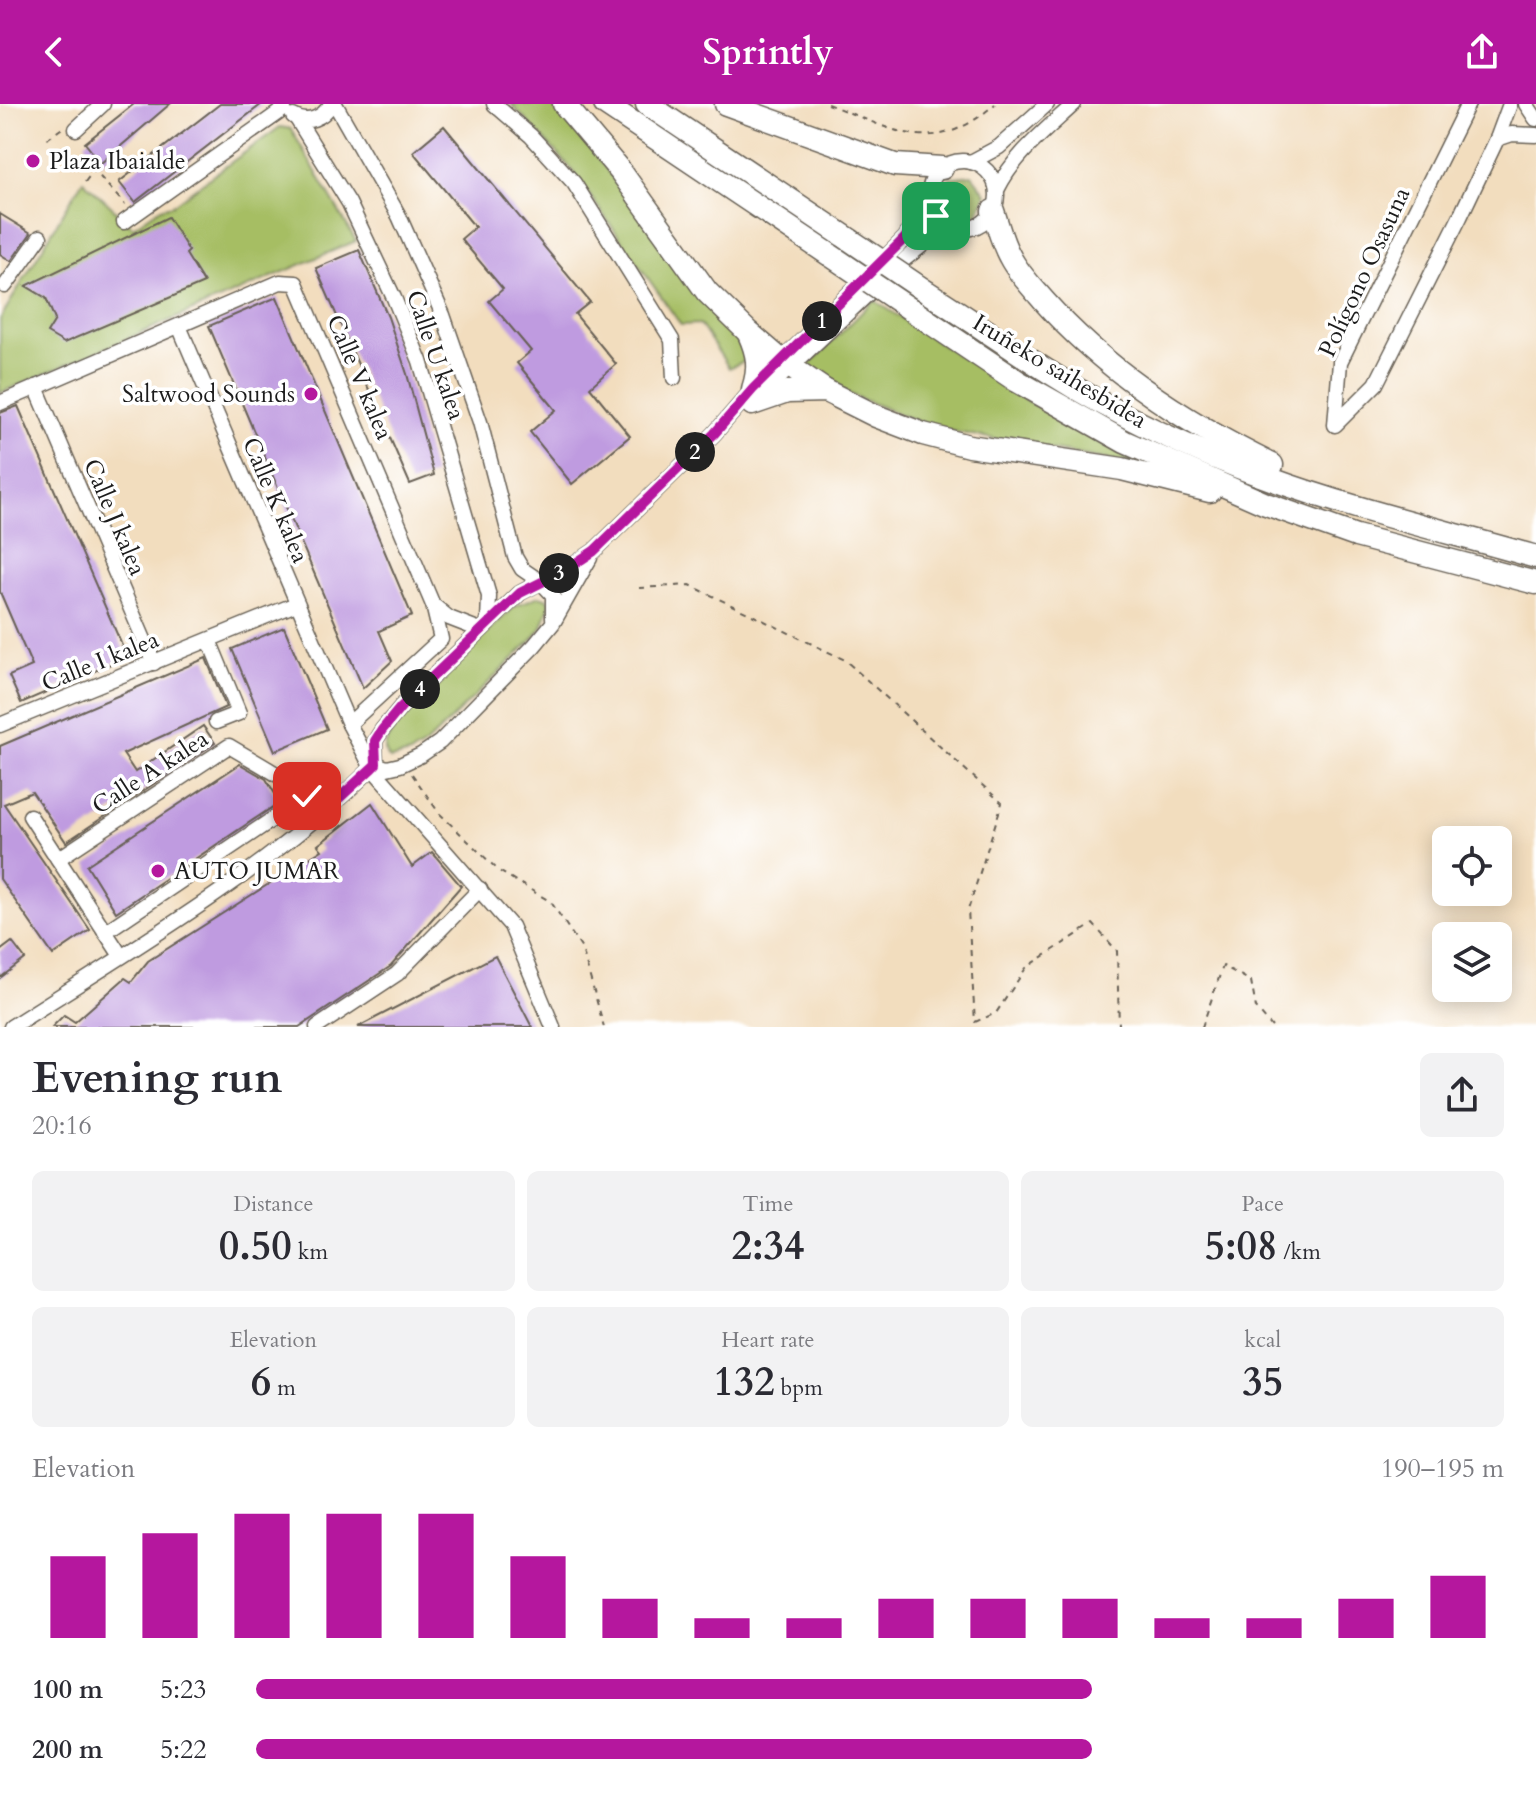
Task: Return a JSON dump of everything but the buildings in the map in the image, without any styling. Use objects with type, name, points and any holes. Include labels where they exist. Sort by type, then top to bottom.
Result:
[{"type":"highway","points":[[564,104],[621,172],[707,292],[749,333],[826,391],[876,416],[923,434],[995,450],[1122,469],[1266,504]]},
{"type":"highway","name":"Iruñeko saihesbidea","points":[[605,104],[1017,381],[1125,442],[1266,504],[1356,536],[1536,583]]},
{"type":"highway","name":"Iruñeko saihesbidea","points":[[647,104],[1051,373],[1133,418],[1266,478],[1359,509],[1536,557]]},
{"type":"highway","points":[[726,104],[895,165],[942,168]]},
{"type":"highway","points":[[995,200],[1009,257],[1029,284],[1070,331],[1154,397],[1234,447],[1276,468],[1328,487],[1425,515],[1491,544]]},
{"type":"highway","points":[[749,333],[758,352],[752,396],[826,391]]},
{"type":"street","points":[[76,129],[103,104]]},
{"type":"street","points":[[124,222],[283,107],[297,119],[313,120],[327,112],[333,104]]},
{"type":"street","name":"Calle U kalea","points":[[333,104],[399,216],[422,263],[463,367],[515,557],[522,569],[541,582]]},
{"type":"street","points":[[494,104],[531,136],[574,183],[672,340],[674,378]]},
{"type":"street","points":[[971,162],[999,147],[1047,104]]},
{"type":"street","points":[[11,1027],[248,873],[323,813],[374,766],[375,741],[382,730],[484,626],[520,593],[564,571],[594,551],[752,396],[792,366],[906,258],[925,243],[980,225],[995,200],[1005,173],[1022,152],[1074,104]]},
{"type":"street","name":"Polígono Osasuna","points":[[1468,104],[1340,362],[1335,425],[1376,384],[1497,139],[1510,104]]},
{"type":"street","points":[[1526,104],[1536,119]]},
{"type":"street","name":"Calle U kalea","points":[[297,119],[343,192],[369,242],[420,361],[489,596],[484,626]]},
{"type":"street","points":[[1497,139],[1512,134],[1536,135]]},
{"type":"street","points":[[792,366],[849,293],[905,238],[929,198],[934,176],[942,168],[961,161],[971,162],[988,172],[995,200]]},
{"type":"street","points":[[929,198],[936,216],[943,223],[961,229]]},
{"type":"street","points":[[5,286],[40,237]]},
{"type":"street","name":"Calle V kalea","points":[[179,326],[280,282],[296,283],[433,605],[441,639],[349,724]]},
{"type":"street","points":[[0,403],[179,326]]},
{"type":"street","name":"Calle K kalea","points":[[179,326],[349,724],[374,766],[511,926],[553,1027]]},
{"type":"street","name":"Calle J kalea","points":[[36,387],[154,663]]},
{"type":"street","points":[[374,766],[387,768],[404,763],[440,742],[553,623],[594,551]]},
{"type":"street","points":[[541,582],[553,595],[553,623]]},
{"type":"street","name":"Calle I kalea","points":[[2,718],[154,663],[296,604]]},
{"type":"street","points":[[433,605],[449,618],[484,626]]},
{"type":"street","points":[[209,640],[239,713],[216,722]]},
{"type":"street","name":"Calle A kalea","points":[[58,859],[229,746],[307,796],[323,813]]},
{"type":"street","points":[[105,932],[307,796]]},
{"type":"street","points":[[30,816],[121,956]]},
{"type":"street","points":[[317,1027],[397,974],[480,889]]},
{"type":"path","points":[[827,104],[905,134],[932,136],[947,134],[972,123],[995,104]]},
{"type":"path","points":[[47,139],[63,126],[76,129]]},
{"type":"path","points":[[639,588],[690,585],[845,660],[1002,803],[968,910],[975,1022]]},
{"type":"path","points":[[404,763],[439,813],[499,871],[551,902],[582,949],[604,1027]]},
{"type":"path","points":[[970,1027],[996,1013],[1026,968],[1093,924],[1117,951],[1119,1027]]},
{"type":"path","points":[[1202,1027],[1223,966],[1251,981],[1256,1008],[1272,1027]]},
{"type":"green space","points":[[511,104],[551,104],[591,148],[703,301],[743,343],[745,361],[729,368],[700,324],[681,325],[569,166]]},
{"type":"green space","points":[[280,127],[291,129],[356,241],[0,393],[0,319],[83,180],[133,227],[161,208],[172,205]]},
{"type":"green space","points":[[972,175],[986,194],[977,215],[954,217],[940,199],[950,178]]},
{"type":"green space","points":[[874,300],[1029,402],[1143,466],[934,428],[837,389],[806,368]]},
{"type":"green space","points":[[539,596],[546,598],[550,604],[542,627],[531,641],[425,745],[410,754],[390,759],[385,748],[390,735],[421,697],[515,606]]},
{"type":"place","name":"Plaza Ibaialde","points":[[33,161]]},
{"type":"place","name":"Saltwood Sounds","points":[[311,394]]},
{"type":"place","name":"AUTO JUMAR","points":[[158,871]]},
{"type":"route","points":[[307,796],[323,813],[372,768],[376,764],[375,741],[401,707],[520,593],[564,571],[594,551],[714,434],[753,389],[905,238],[929,198],[936,216]]}]
